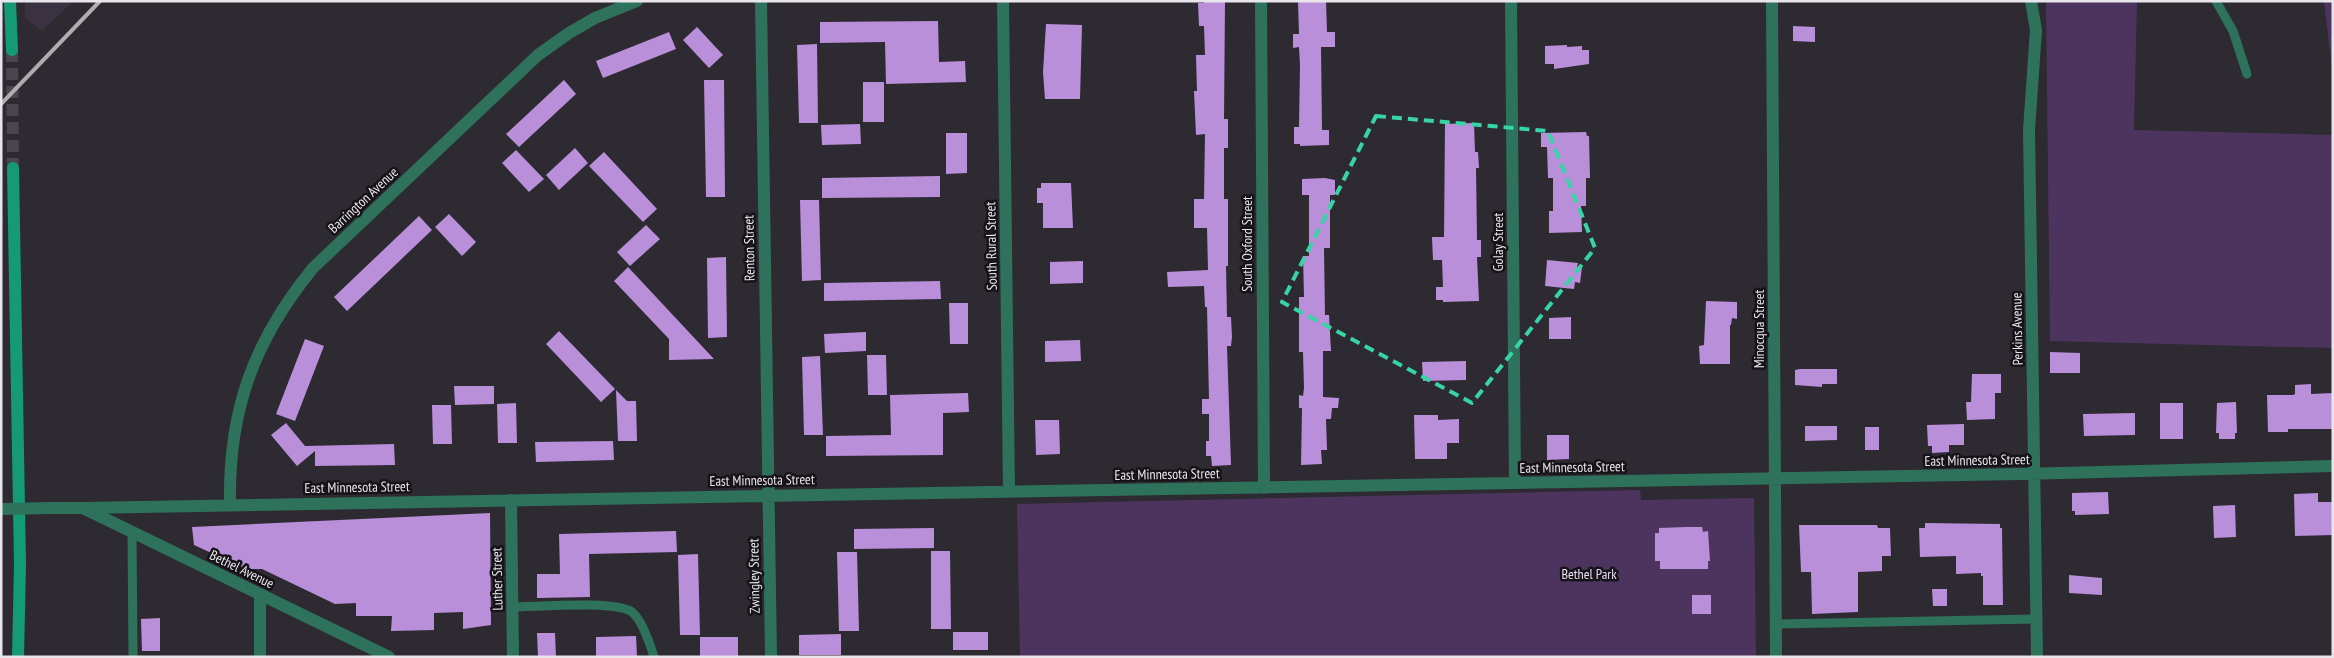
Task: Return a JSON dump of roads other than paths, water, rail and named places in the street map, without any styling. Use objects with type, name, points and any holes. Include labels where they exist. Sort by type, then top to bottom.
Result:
[{"type":"main road","points":[[10,1],[12,50]]},
{"type":"main road","points":[[14,168],[20,556],[18,657]]},
{"type":"street","name":"Barrington Avenue","points":[[230,504],[235,424],[247,380],[268,331],[303,280],[320,261],[538,55],[569,33],[595,18],[637,1]]},
{"type":"street","name":"Renton Street","points":[[761,1],[767,495]]},
{"type":"street","name":"South Rural Street","points":[[1003,1],[1009,491]]},
{"type":"street","name":"South Oxford Street","points":[[1261,1],[1264,488]]},
{"type":"street","name":"Golay Street","points":[[1511,1],[1515,482]]},
{"type":"street","name":"Minocqua Street","points":[[1772,1],[1776,657]]},
{"type":"street","name":"Perkins Avenue","points":[[2031,1],[2036,30],[2029,130],[2037,657]]},
{"type":"street","name":"East Minnesota Street","points":[[1,509],[2034,474],[2333,466]]},
{"type":"street","name":"Zwingley Street","points":[[767,495],[771,657]]},
{"type":"street","name":"Luther Street","points":[[511,500],[514,657]]},
{"type":"street","name":"Bethel Avenue","points":[[83,508],[389,657]]},
{"type":"street","points":[[260,594],[260,657]]},
{"type":"lane","points":[[2216,1],[2233,31],[2247,74]]},
{"type":"lane","points":[[132,532],[134,657]]},
{"type":"lane","points":[[513,607],[620,607],[632,612],[646,635],[654,657]]},
{"type":"lane","points":[[1776,624],[2036,618]]},
{"type":"tunnel","points":[[12,50],[13,168]]},
{"type":"railway","points":[[1,104],[100,1]]},
{"type":"park label","name":"Bethel Park","points":[[1589,574]]}]
